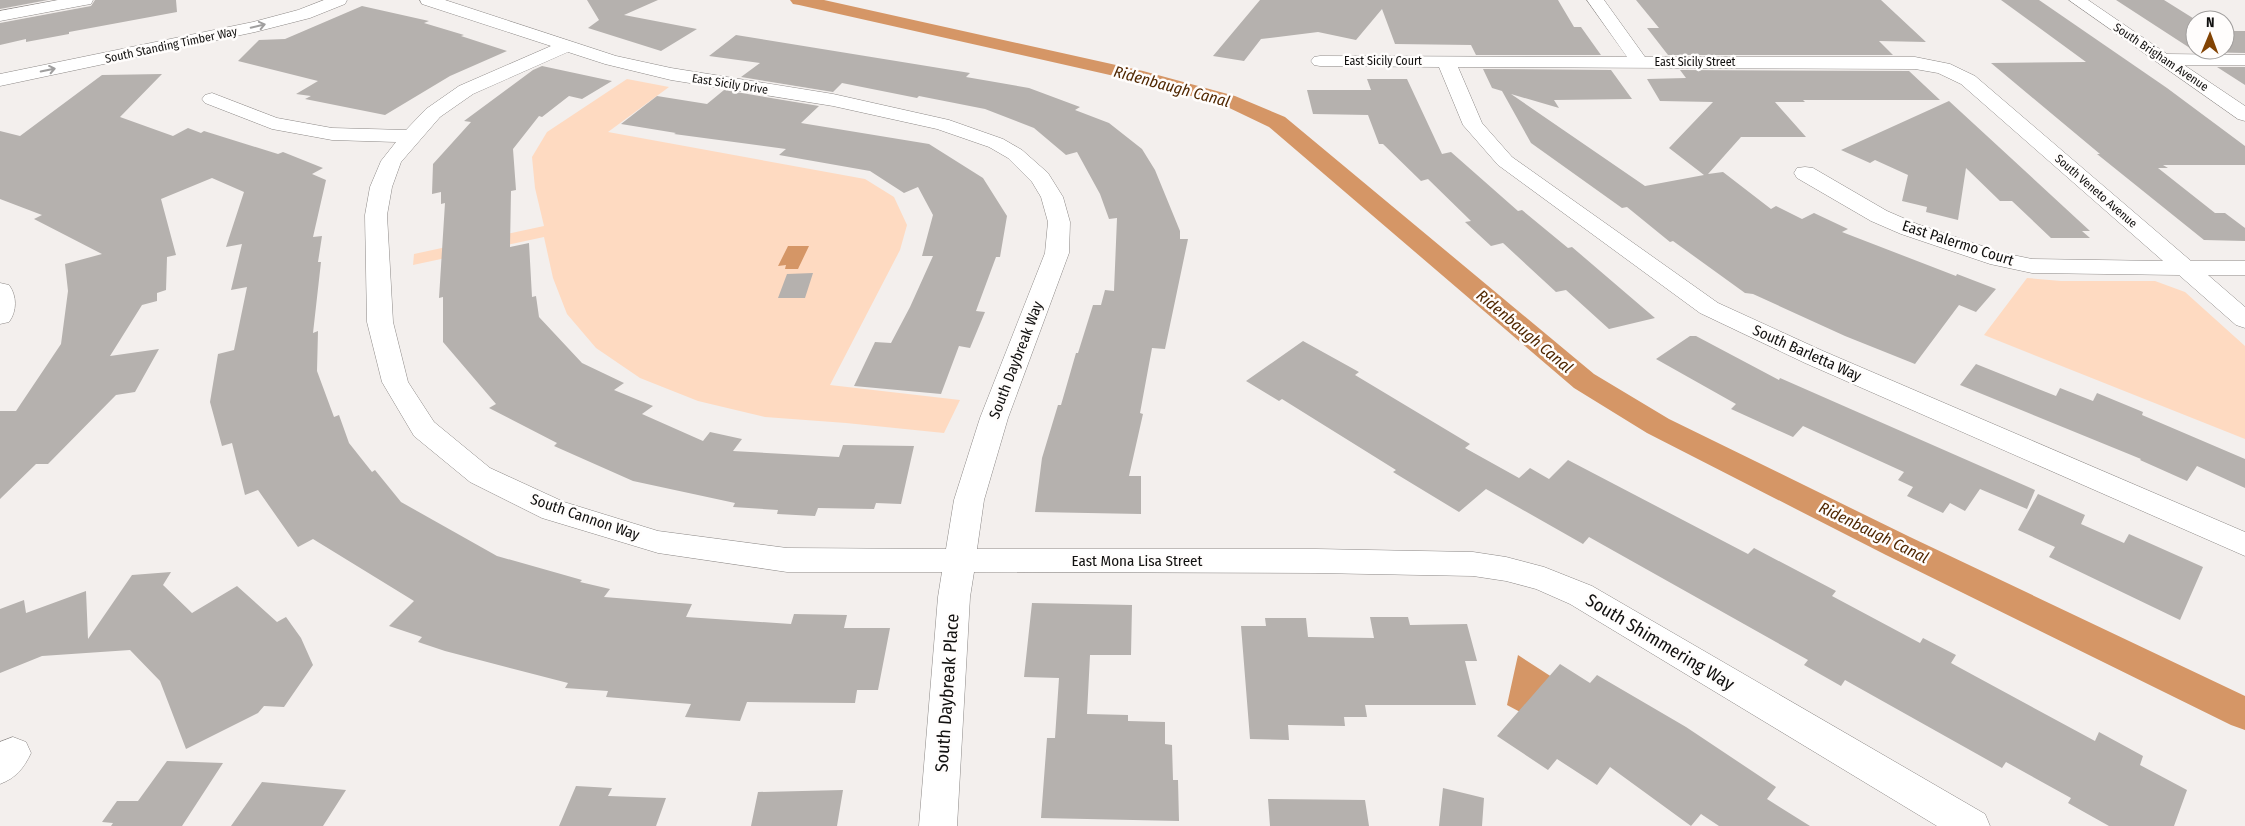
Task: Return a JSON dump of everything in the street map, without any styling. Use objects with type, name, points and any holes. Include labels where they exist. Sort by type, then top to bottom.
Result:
[{"type":"street","points":[[0,16],[85,0]]},
{"type":"street","name":"South Standing Timber Way","points":[[0,64],[218,22],[273,9],[298,0]]},
{"type":"street","name":"South Standing Timber Way","points":[[0,80],[255,27],[304,14],[340,0]]},
{"type":"street","name":"East Sicily Drive","points":[[428,0],[497,21],[566,46],[656,71],[833,100],[942,124],[996,142],[1015,154],[1030,167]]},
{"type":"street","points":[[1595,0],[1639,61]]},
{"type":"street","name":"South Brigham Avenue","points":[[2077,0],[2245,115]]},
{"type":"street","name":"South Cannon Way","points":[[566,46],[466,90],[433,114],[411,136],[391,161],[381,187],[376,215],[380,322],[395,382],[424,429],[480,475],[553,510],[658,542],[786,560],[959,561]]},
{"type":"street","points":[[2164,59],[2245,60]]},
{"type":"street","name":"East Sicily Street","points":[[1446,60],[1915,63],[1943,68]]},
{"type":"street","name":"East Sicily Court","points":[[1320,61],[1446,60]]},
{"type":"street","name":"South Barletta Way","points":[[1446,60],[1474,125],[1505,161],[1709,308],[1814,357],[2245,545]]},
{"type":"street","name":"South Veneto Avenue","points":[[1943,68],[1968,80],[2245,320]]},
{"type":"street","points":[[212,99],[272,122],[332,134],[411,136]]},
{"type":"street","name":"South Daybreak Way","points":[[959,561],[969,500],[994,418],[1057,252],[1059,222],[1052,197],[1040,178],[1030,167]]},
{"type":"street","name":"East Palermo Court","points":[[1805,173],[1894,222],[1998,259],[2032,266],[2074,268],[2245,268]]},
{"type":"street","name":"East Mona Lisa Street","points":[[959,561],[1316,561]]},
{"type":"street","name":"South Daybreak Place","points":[[938,826],[959,561]]},
{"type":"street","name":"South Shimmering Way","points":[[1316,561],[1473,564],[1506,569],[1552,582],[1581,594],[1972,826]]},
{"type":"shaded area","points":[[627,79],[669,87],[608,132],[865,179],[894,197],[907,225],[900,250],[830,385],[960,400],[944,433],[765,417],[698,401],[640,378],[596,348],[567,314],[553,278],[544,237],[413,265],[414,254],[544,226],[535,188],[532,157],[547,132]]},
{"type":"shaded area","points":[[788,246],[809,246],[798,269],[785,269],[786,265],[778,266]]},
{"type":"shaded area","points":[[2027,278],[2061,281],[2155,281],[2185,292],[2245,346],[2245,439],[1984,335]]},
{"type":"shaded area","points":[[1518,655],[1555,679],[1522,713],[1507,705]]},
{"type":"building","points":[[0,0],[48,0],[0,9]]},
{"type":"building","points":[[95,0],[176,0],[177,12],[69,32],[69,34],[26,42],[26,39],[0,45],[0,23],[91,6]]},
{"type":"building","points":[[587,0],[658,0],[624,15],[697,29],[661,51],[588,28],[599,20]]},
{"type":"building","points":[[1260,0],[1558,0],[1574,27],[1581,27],[1601,55],[1476,55],[1471,45],[1395,44],[1382,9],[1356,40],[1318,32],[1261,39],[1244,61],[1213,56]]},
{"type":"building","points":[[1636,0],[1881,0],[1926,42],[1879,41],[1893,55],[1668,55],[1647,28],[1659,28]]},
{"type":"building","points":[[2001,0],[2039,0],[2167,88],[2245,146],[2245,165],[2163,165],[2168,168],[2158,168],[2215,213],[2225,213],[2245,228],[2245,241],[2204,240],[2097,154],[2100,154],[1991,63],[2086,62]]},
{"type":"building","points":[[2116,0],[2164,0],[2185,13],[2185,45]]},
{"type":"building","points":[[362,6],[429,21],[424,23],[507,51],[450,76],[385,115],[305,99],[311,96],[296,94],[318,81],[238,61],[259,40],[285,39]]},
{"type":"building","points":[[2235,31],[2245,31],[2245,53],[2235,53]]},
{"type":"building","points":[[736,35],[970,73],[966,77],[1029,88],[1080,107],[1075,110],[1109,123],[1142,149],[1155,170],[1180,231],[1180,239],[1188,239],[1165,349],[1152,348],[1140,413],[1143,414],[1129,476],[1141,476],[1141,514],[1035,512],[1042,458],[1058,405],[1061,405],[1076,353],[1078,353],[1093,305],[1101,305],[1105,290],[1114,291],[1117,218],[1109,219],[1100,194],[1077,152],[1066,155],[1034,128],[985,109],[842,83],[833,92],[741,77],[760,63],[709,56]]},
{"type":"building","points":[[542,66],[612,81],[582,99],[569,96],[542,117],[539,116],[513,149],[516,190],[511,191],[510,247],[529,243],[532,297],[536,296],[539,317],[582,363],[624,383],[614,390],[653,406],[642,414],[703,441],[710,432],[742,439],[733,451],[839,457],[843,445],[914,446],[901,504],[876,503],[874,509],[818,508],[815,516],[777,514],[778,510],[733,507],[735,503],[633,481],[554,446],[557,443],[489,408],[496,404],[443,342],[443,297],[439,298],[445,203],[441,204],[441,192],[432,194],[433,164],[471,122],[464,121],[533,70]]},
{"type":"building","points":[[2217,67],[2245,67],[2245,85]]},
{"type":"building","points":[[1483,69],[1611,70],[1632,99],[1554,100],[1559,108],[1511,94],[1645,186],[1704,175],[1669,148],[1713,102],[1660,101],[1647,79],[1686,78],[1680,70],[1909,71],[1940,100],[1803,100],[1805,102],[1775,102],[1806,137],[1741,137],[1708,174],[1723,172],[1771,209],[1776,206],[1802,219],[1814,213],[1848,229],[1842,232],[1956,276],[1957,274],[1996,289],[1976,312],[1959,305],[1915,364],[1845,336],[1753,294],[1745,293],[1673,241],[1670,242],[1627,207],[1622,208],[1531,143],[1502,91],[1492,88]]},
{"type":"building","points":[[162,74],[120,117],[173,136],[188,128],[201,133],[204,131],[278,154],[283,152],[323,168],[312,174],[326,180],[313,237],[322,236],[318,262],[321,262],[313,333],[318,331],[317,371],[334,417],[339,415],[349,443],[372,472],[375,470],[401,502],[497,556],[582,580],[580,582],[610,589],[604,597],[692,604],[686,617],[791,624],[794,614],[847,615],[844,628],[890,628],[878,690],[857,690],[855,703],[747,702],[740,721],[685,717],[691,704],[606,697],[608,691],[565,688],[568,683],[445,651],[418,642],[422,637],[389,626],[414,601],[313,539],[298,547],[258,490],[245,495],[232,443],[222,446],[210,402],[218,354],[234,350],[247,287],[231,290],[242,244],[226,247],[244,192],[212,178],[161,199],[176,255],[167,257],[166,290],[157,293],[157,301],[142,305],[110,356],[159,349],[135,392],[116,395],[48,464],[36,464],[0,499],[0,411],[16,411],[61,344],[68,291],[65,264],[102,254],[34,219],[42,215],[0,199],[0,131],[20,136],[102,75]]},
{"type":"building","points":[[1367,79],[1407,79],[1442,154],[1451,152],[1518,211],[1522,210],[1568,248],[1572,247],[1655,318],[1609,329],[1566,290],[1556,292],[1503,243],[1491,246],[1465,222],[1471,221],[1428,179],[1421,181],[1383,144],[1379,144],[1368,115],[1313,114],[1307,90],[1371,90]]},
{"type":"building","points":[[724,90],[819,106],[801,123],[929,144],[983,178],[1007,216],[1000,257],[996,257],[976,311],[985,312],[970,348],[959,346],[941,394],[854,386],[875,342],[891,343],[933,256],[922,256],[933,215],[918,187],[904,193],[870,171],[779,155],[786,149],[674,134],[676,133],[621,124],[657,96],[707,104]]},
{"type":"building","points":[[1949,101],[2090,231],[2082,231],[2090,238],[2051,238],[2012,201],[2000,201],[1966,168],[1958,220],[1926,212],[1927,207],[1902,201],[1908,175],[1875,160],[1870,163],[1841,150]]},
{"type":"building","points":[[813,273],[805,298],[778,298],[787,274]]},
{"type":"building","points":[[1690,336],[1696,336],[1779,380],[1780,378],[2035,490],[2027,509],[1980,489],[1965,511],[1950,503],[1943,513],[1907,496],[1913,487],[1898,480],[1904,472],[1803,426],[1793,437],[1731,409],[1736,404],[1656,359]]},
{"type":"building","points":[[1303,341],[1359,372],[1355,375],[1470,444],[1465,448],[1519,478],[1530,468],[1549,479],[1568,460],[1748,554],[1754,548],[1836,591],[1832,596],[1920,643],[1923,638],[1956,655],[1951,663],[2095,741],[2099,732],[2143,756],[2140,765],[2187,790],[2174,826],[2109,826],[2068,803],[2071,798],[2006,762],[2002,768],[1845,680],[1841,686],[1804,665],[1808,660],[1589,537],[1583,544],[1486,489],[1459,512],[1393,472],[1396,470],[1282,399],[1279,401],[1246,381]]},
{"type":"building","points":[[1976,364],[2056,396],[2060,388],[2093,401],[2097,393],[2143,412],[2142,415],[2245,459],[2245,488],[2197,466],[2187,481],[2141,459],[1960,385]]},
{"type":"building","points":[[2038,494],[2085,515],[2081,524],[2124,543],[2129,534],[2203,567],[2180,620],[2049,557],[2055,547],[2018,530]]},
{"type":"building","points":[[171,572],[163,585],[192,613],[237,586],[277,622],[286,617],[301,638],[313,665],[284,707],[264,706],[258,713],[186,749],[160,681],[130,650],[42,656],[0,673],[0,609],[24,600],[26,613],[86,591],[88,639],[132,575]]},
{"type":"building","points":[[1032,603],[1132,605],[1131,655],[1090,655],[1087,714],[1128,715],[1128,721],[1165,722],[1165,744],[1172,745],[1173,780],[1178,780],[1179,821],[1041,818],[1047,738],[1055,738],[1059,678],[1024,677]]},
{"type":"building","points":[[1370,617],[1408,617],[1410,625],[1467,624],[1477,661],[1465,661],[1476,705],[1365,705],[1367,717],[1344,717],[1345,726],[1288,725],[1289,740],[1250,739],[1241,626],[1266,626],[1265,618],[1306,618],[1308,637],[1374,638]]},
{"type":"building","points":[[1560,664],[1590,683],[1597,675],[1686,727],[1776,787],[1767,799],[1810,826],[1719,826],[1701,814],[1691,826],[1610,767],[1597,785],[1557,759],[1548,770],[1497,736]]},
{"type":"building","points":[[167,761],[223,763],[182,826],[111,826],[113,823],[102,822],[117,801],[138,801]]},
{"type":"building","points":[[262,782],[346,790],[323,826],[231,826]]},
{"type":"building","points":[[576,786],[612,788],[608,796],[666,798],[656,826],[559,826]]},
{"type":"building","points":[[1443,788],[1484,798],[1482,826],[1439,826]]},
{"type":"building","points":[[843,790],[837,826],[751,826],[758,792]]},
{"type":"building","points":[[1268,799],[1365,800],[1369,826],[1270,826]]},
{"type":"waterway","name":"Ridenbaugh Canal","points":[[799,0],[1136,75],[1228,100],[1277,122],[1584,381],[1658,426],[1898,546],[2245,714]]}]
